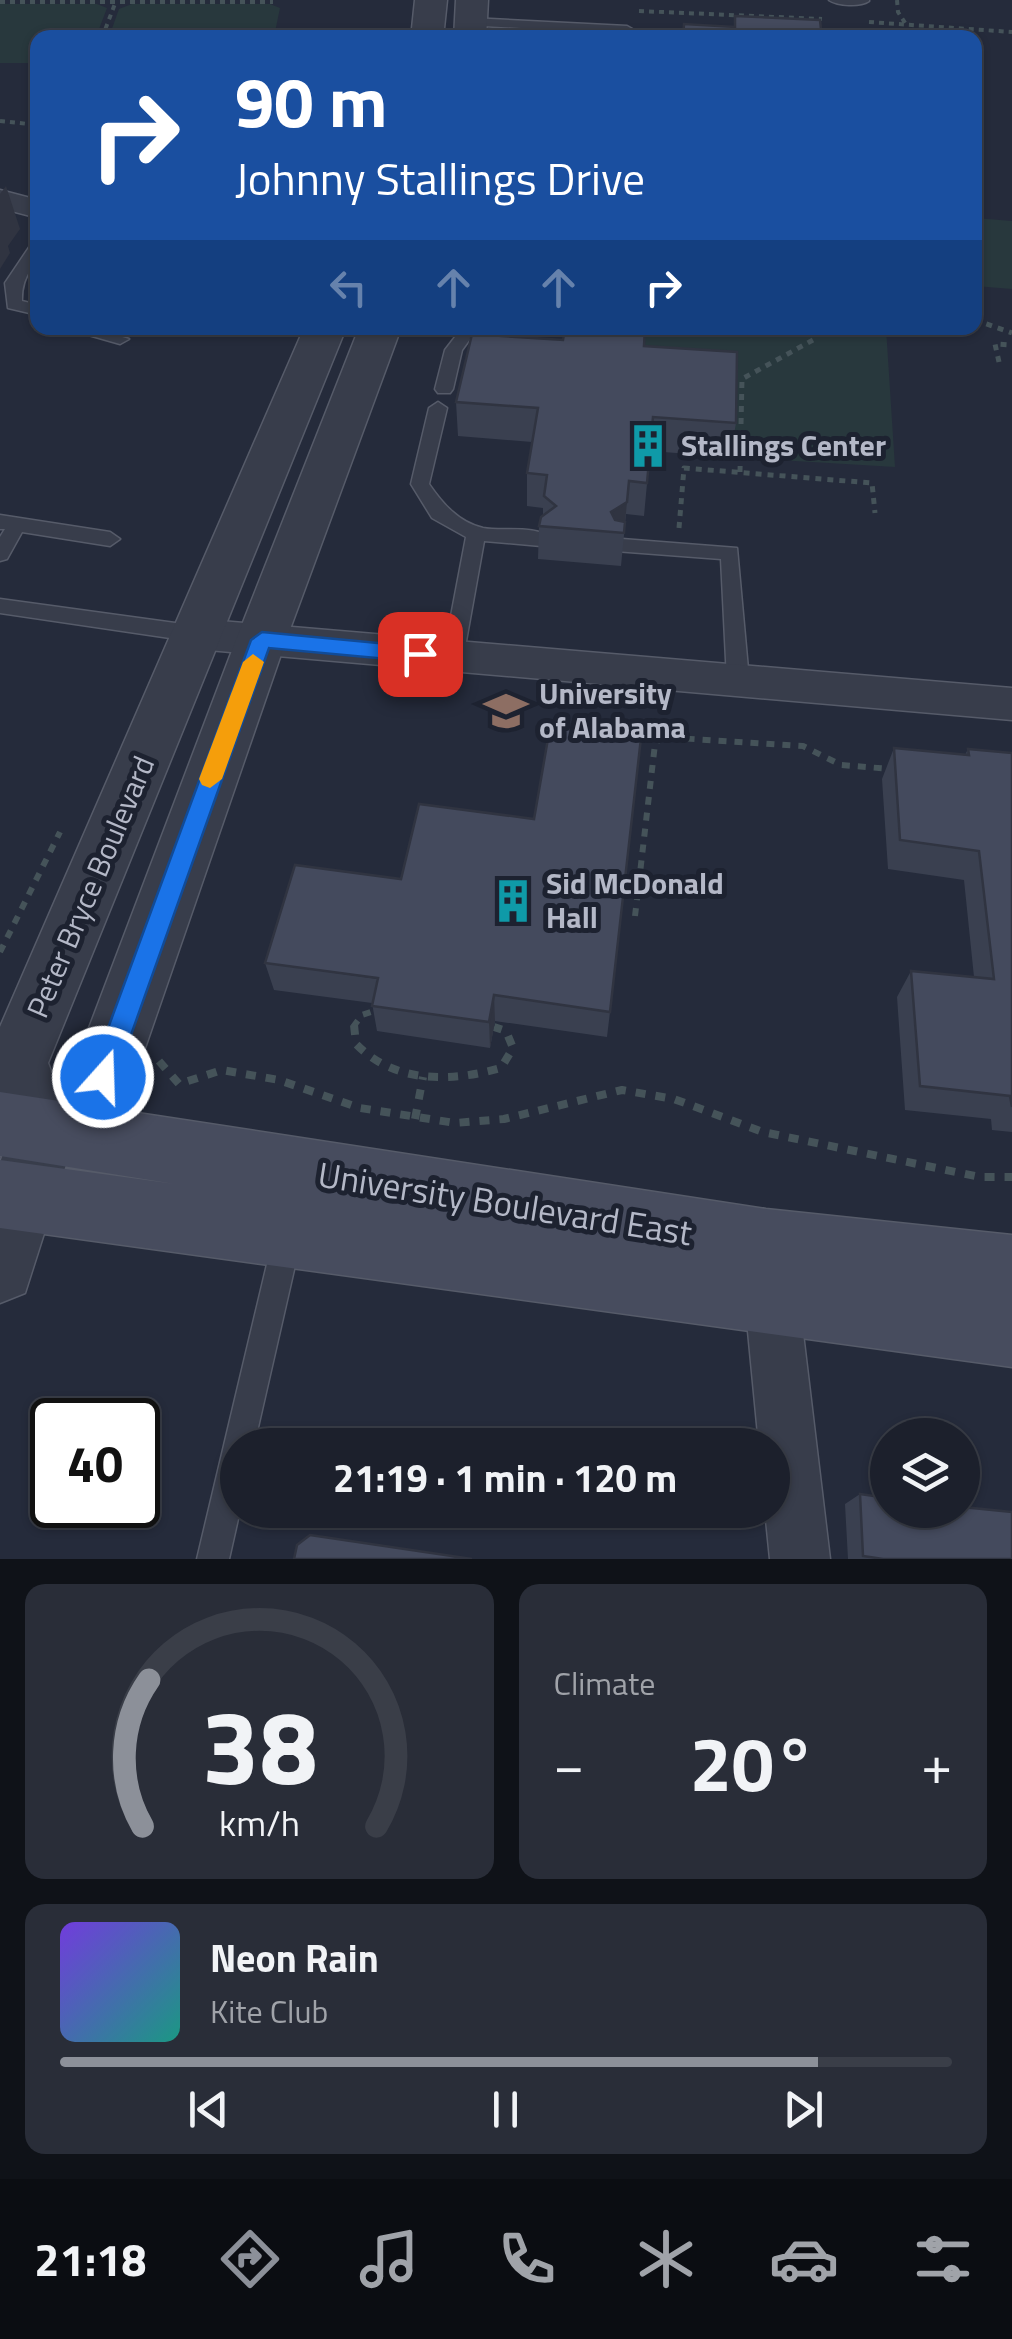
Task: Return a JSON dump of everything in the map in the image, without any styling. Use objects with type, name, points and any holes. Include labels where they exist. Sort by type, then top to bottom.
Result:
[{"type":"main road","name":"University Boulevard East","points":[[22,1129],[766,1244],[1012,1270]]},
{"type":"main road","name":"University Boulevard East","points":[[11,1196],[1012,1331]]},
{"type":"street","points":[[428,30],[431,0]]},
{"type":"street","points":[[0,199],[30,207]]},
{"type":"street","name":"Peter Bryce Boulevard","points":[[22,1129],[16,1064],[321,335]]},
{"type":"street","points":[[0,1268],[22,1129],[103,1077],[377,335]]},
{"type":"street","points":[[197,634],[1012,704]]},
{"type":"street","points":[[772,1300],[800,1559]]},
{"type":"lane","points":[[835,0],[864,2]]},
{"type":"lane","points":[[471,20],[627,30]]},
{"type":"lane","points":[[30,258],[13,283],[14,304],[30,308]]},
{"type":"lane","points":[[103,335],[120,339]]},
{"type":"lane","points":[[465,335],[454,350],[420,484],[440,513],[476,534],[541,539]]},
{"type":"lane","points":[[0,554],[8,523],[110,538]]},
{"type":"lane","points":[[453,658],[476,534]]},
{"type":"lane","points":[[622,546],[730,554],[738,680]]},
{"type":"lane","points":[[0,606],[197,634]]},
{"type":"lane","points":[[244,1428],[287,1236]]},
{"type":"lane","points":[[213,1559],[220,1528]]},
{"type":"path","points":[[897,0],[898,12],[908,26]]},
{"type":"path","points":[[105,30],[116,1]]},
{"type":"path","points":[[0,2],[273,2]]},
{"type":"path","points":[[629,12],[821,19]]},
{"type":"path","points":[[859,21],[977,30]]},
{"type":"path","points":[[982,30],[1012,32]]},
{"type":"path","points":[[0,120],[30,124]]},
{"type":"path","points":[[982,322],[1012,333]]},
{"type":"path","points":[[740,472],[742,379],[816,335]]},
{"type":"path","points":[[999,362],[995,344],[1012,345]]},
{"type":"path","points":[[678,532],[684,468],[872,483],[875,513]]},
{"type":"path","points":[[635,916],[655,744],[661,737],[803,746],[841,764],[898,770]]},
{"type":"path","points":[[382,1009],[365,1013],[354,1023],[352,1038],[356,1046],[397,1069],[423,1078],[475,1075],[500,1068],[513,1048],[506,1031],[494,1026]]},
{"type":"path","points":[[198,1080],[222,1070],[279,1080],[360,1108],[455,1124],[504,1119],[622,1090],[674,1099],[763,1132],[980,1177],[1012,1177]]},
{"type":"path","points":[[414,1119],[423,1078]]},
{"type":"shaded area","points":[[0,4],[97,4],[107,8],[99,30],[30,30],[30,63],[0,63]]},
{"type":"shaded area","points":[[132,4],[270,4],[280,8],[275,30],[112,30],[119,9]]},
{"type":"shaded area","points":[[982,219],[1012,221],[1012,289],[982,287]]},
{"type":"shaded area","points":[[644,335],[886,335],[895,467],[730,457],[731,386],[640,379]]},
{"type":"building","points":[[735,16],[820,20],[821,30],[684,30],[684,24],[735,27]]},
{"type":"building","name":"Stallings Center","points":[[472,335],[563,340],[564,335],[645,335],[644,346],[737,352],[736,423],[653,417],[647,483],[629,481],[627,502],[611,512],[615,520],[625,522],[624,533],[539,526],[541,517],[556,506],[544,496],[547,475],[527,473],[538,408],[456,402]]},
{"type":"building","name":"Sid McDonald Hall","points":[[550,727],[641,738],[610,1012],[494,995],[489,1022],[372,1006],[378,978],[265,963],[295,865],[401,879],[419,804],[534,819]]},
{"type":"building","points":[[894,748],[969,755],[968,749],[1012,753],[1012,1107],[1010,1096],[920,1086],[911,971],[994,979],[979,851],[900,840]]},
{"type":"building","points":[[860,1494],[870,1495],[870,1528],[980,1528],[980,1509],[1012,1512],[1012,1559],[863,1556]]},
{"type":"building","points":[[310,1535],[472,1559],[294,1559],[297,1545]]},
{"type":"slow traffic","points":[[210,779],[253,662]]},
{"type":"place","name":"Stallings Center","points":[[648,446]]},
{"type":"place","name":"University of Alabama","points":[[506,711]]},
{"type":"place","name":"Sid McDonald Hall","points":[[513,901]]},
{"type":"route","points":[[103,1077],[262,640],[420,654]]}]
